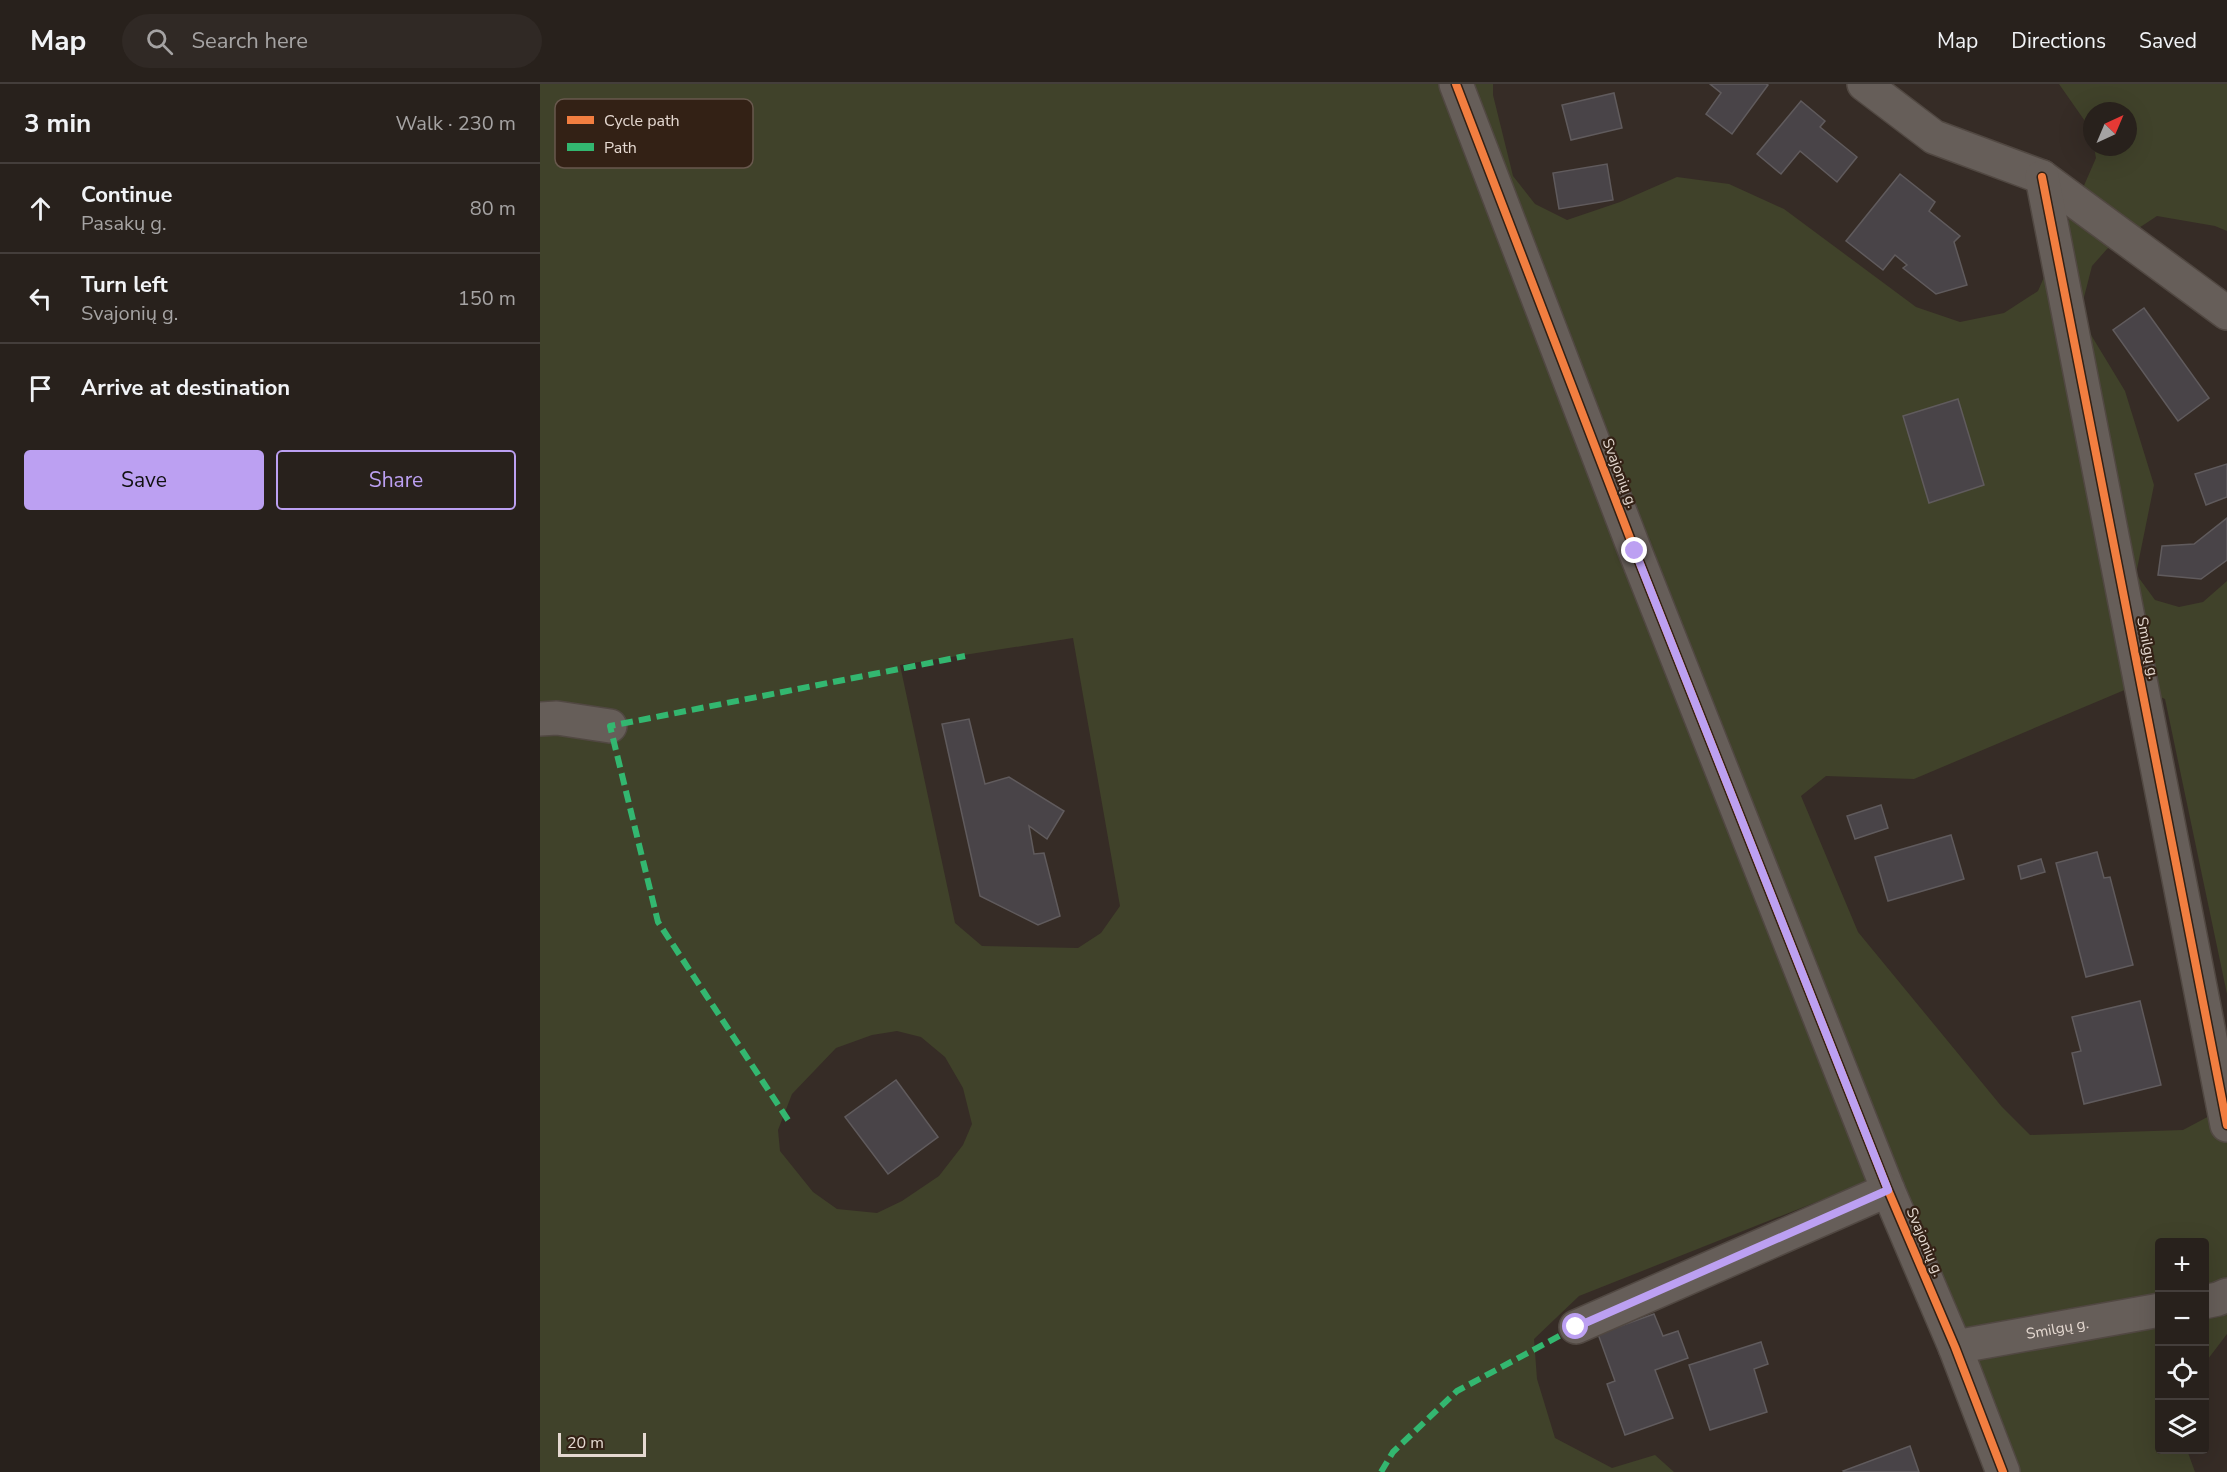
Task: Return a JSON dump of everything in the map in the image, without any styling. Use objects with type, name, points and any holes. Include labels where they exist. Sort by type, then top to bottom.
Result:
[{"type":"street","name":"Svajonių g.","points":[[1456,84],[1635,551],[1888,1190],[1955,1347],[2003,1472]]},
{"type":"street","points":[[1864,84],[1934,138],[2042,177],[2227,313]]},
{"type":"street","name":"Smilgų g.","points":[[2042,177],[2227,1125]]},
{"type":"street","points":[[540,719],[557,718],[610,726]]},
{"type":"street","points":[[1576,1327],[1888,1190]]},
{"type":"street","points":[[2209,1301],[2227,1295]]},
{"type":"street","name":"Smilgų g.","points":[[1955,1347],[2155,1311]]},
{"type":"green space","points":[[540,84],[1493,84],[1493,95],[1513,176],[1535,204],[1567,220],[1620,202],[1677,177],[1729,184],[1784,209],[1916,307],[1960,322],[2004,313],[2038,291],[2096,156],[2137,156],[2137,102],[2083,102],[2083,118],[2059,84],[2227,84],[2227,231],[2215,226],[2157,216],[2107,249],[2092,266],[2083,301],[2085,325],[2125,391],[2154,485],[2136,574],[2155,600],[2179,607],[2203,602],[2227,581],[2227,994],[2165,699],[2134,686],[1914,779],[1826,776],[1801,796],[1858,932],[2002,1107],[2030,1135],[2183,1130],[2215,1113],[2227,1100],[2227,1334],[2209,1358],[2209,1238],[2155,1238],[2155,1454],[2188,1454],[2195,1472],[2021,1472],[1897,1170],[1579,1296],[1534,1339],[1537,1379],[1555,1438],[1612,1468],[1655,1455],[1674,1472],[540,1472]],"holes":[[[1073,638],[1120,906],[1101,933],[1078,948],[982,946],[955,923],[900,665]],[[897,1031],[921,1037],[945,1057],[963,1088],[972,1124],[963,1145],[939,1176],[902,1201],[877,1213],[837,1209],[813,1192],[780,1151],[778,1130],[792,1094],[836,1048],[872,1035]]]},
{"type":"building","points":[[1710,84],[1768,85],[1732,134],[1706,114],[1721,93]]},
{"type":"building","points":[[1614,93],[1622,128],[1571,140],[1562,105]]},
{"type":"building","points":[[1801,101],[1825,121],[1820,127],[1857,157],[1837,182],[1800,151],[1781,174],[1757,154]]},
{"type":"building","points":[[1607,164],[1613,200],[1559,209],[1553,173]]},
{"type":"building","points":[[1900,174],[1935,202],[1929,211],[1960,236],[1954,242],[1967,285],[1936,294],[1903,268],[1907,265],[1895,255],[1883,270],[1846,241]]},
{"type":"building","points":[[2144,308],[2209,398],[2178,421],[2113,330]]},
{"type":"building","points":[[1958,399],[1984,485],[1929,503],[1903,416]]},
{"type":"building","points":[[2227,464],[2227,497],[2206,505],[2195,474]]},
{"type":"building","points":[[2227,518],[2227,560],[2201,579],[2158,575],[2162,546],[2194,544]]},
{"type":"building","points":[[969,719],[985,784],[1009,777],[1064,811],[1047,839],[1029,826],[1034,854],[1044,853],[1060,916],[1038,925],[980,896],[942,724]]},
{"type":"building","points":[[1881,805],[1888,828],[1855,839],[1847,816]]},
{"type":"building","points":[[1951,835],[1964,879],[1888,901],[1875,857]]},
{"type":"building","points":[[2097,852],[2104,878],[2110,877],[2133,965],[2086,977],[2056,863]]},
{"type":"building","points":[[2041,859],[2045,872],[2021,879],[2018,866]]},
{"type":"building","points":[[2140,1001],[2161,1085],[2084,1104],[2072,1053],[2081,1051],[2072,1017]]},
{"type":"building","points":[[896,1080],[938,1137],[888,1174],[845,1117]]},
{"type":"building","points":[[1654,1314],[1663,1336],[1678,1331],[1688,1358],[1655,1370],[1673,1418],[1625,1435],[1607,1384],[1615,1381],[1598,1334]]},
{"type":"building","points":[[1761,1342],[1768,1364],[1754,1369],[1767,1412],[1710,1430],[1689,1365]]},
{"type":"building","points":[[1910,1446],[1919,1472],[1843,1471]]},
{"type":"marked path","points":[[788,1120],[658,922],[610,726],[965,656]]},
{"type":"marked path","points":[[1381,1472],[1393,1452],[1457,1391],[1576,1327]]},
{"type":"cycle path","points":[[1456,84],[1635,551],[1888,1190],[1955,1347],[2003,1472]]},
{"type":"cycle path","points":[[2042,177],[2227,1125]]},
{"type":"route","points":[[1576,1327],[1888,1190],[1635,551]]}]
